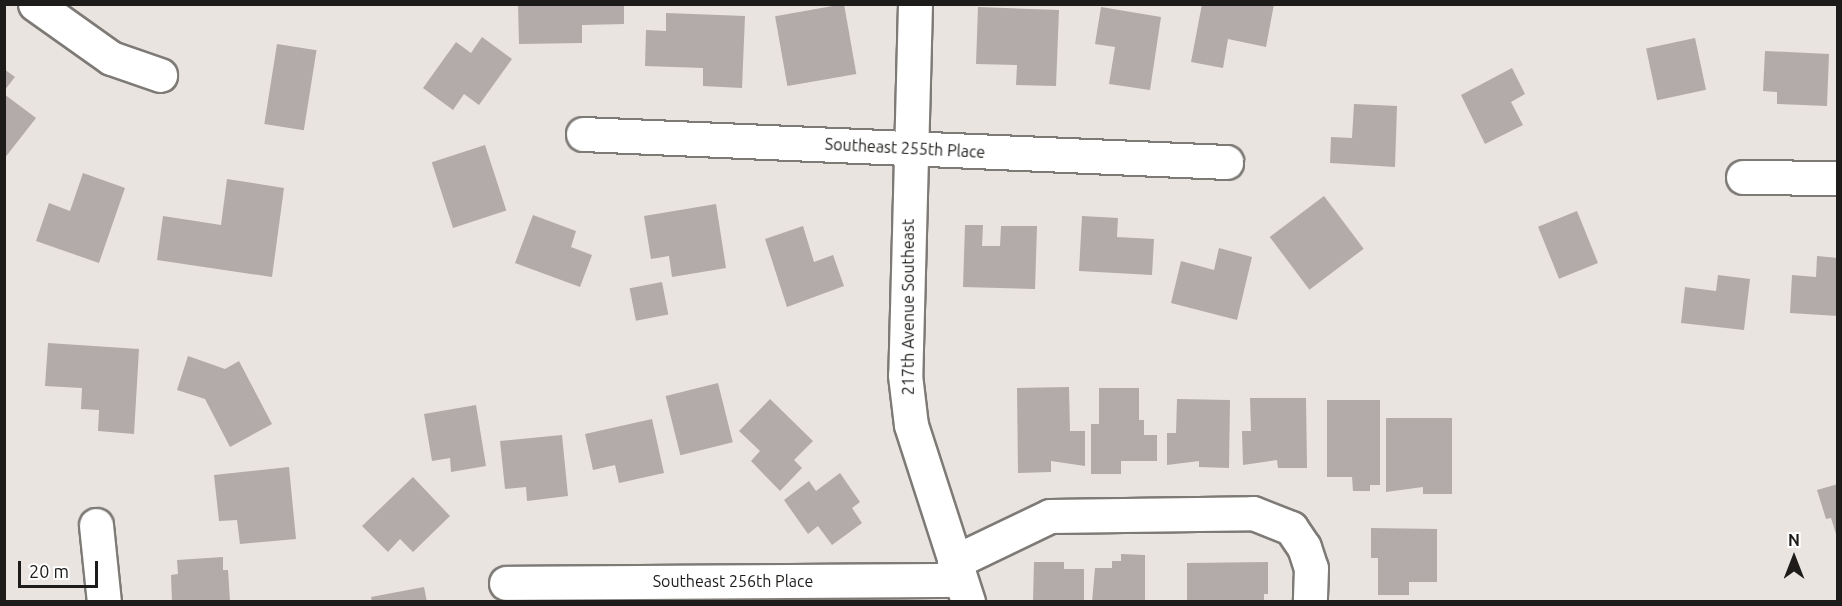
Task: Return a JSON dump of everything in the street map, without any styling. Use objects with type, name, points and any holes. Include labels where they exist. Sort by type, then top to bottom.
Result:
[{"type":"street","points":[[35,4],[111,58],[160,75]]},
{"type":"street","name":"217th Avenue Southeast","points":[[915,4],[905,375],[911,425],[961,581]]},
{"type":"street","name":"Southeast 255th Place","points":[[584,134],[1226,162]]},
{"type":"street","points":[[1743,177],[1838,178]]},
{"type":"street","name":"Southeast 256th Place","points":[[506,583],[961,581],[1031,523],[1061,514],[1253,513],[1291,528],[1304,547],[1311,568],[1310,602]]},
{"type":"street","points":[[96,525],[104,602]]},
{"type":"building","points":[[518,4],[624,4],[624,24],[582,25],[582,43],[519,44]]},
{"type":"building","points":[[844,4],[856,74],[787,86],[775,16]]},
{"type":"building","points":[[1202,4],[1274,4],[1266,47],[1228,39],[1223,68],[1191,62]]},
{"type":"building","points":[[978,7],[1059,10],[1056,86],[1016,85],[1017,65],[976,64]]},
{"type":"building","points":[[1101,7],[1161,17],[1150,90],[1109,84],[1115,47],[1095,44]]},
{"type":"building","points":[[666,13],[745,16],[742,88],[703,86],[703,68],[645,66],[646,30],[666,31]]},
{"type":"building","points":[[482,37],[512,59],[479,105],[464,94],[453,110],[423,88],[456,42],[471,53]]},
{"type":"building","points":[[1695,38],[1706,90],[1657,100],[1646,48]]},
{"type":"building","points":[[277,44],[317,50],[304,130],[264,124]]},
{"type":"building","points":[[1765,51],[1829,54],[1827,106],[1777,104],[1777,92],[1763,91]]},
{"type":"building","points":[[1512,68],[1525,94],[1511,102],[1523,125],[1485,144],[1461,95]]},
{"type":"building","points":[[4,69],[15,77],[4,91]]},
{"type":"building","points":[[4,94],[36,118],[4,159]]},
{"type":"building","points":[[1354,104],[1397,106],[1395,167],[1330,163],[1331,137],[1352,138]]},
{"type":"building","points":[[485,145],[506,211],[453,228],[432,162]]},
{"type":"building","points":[[83,173],[125,188],[99,263],[36,241],[49,203],[70,211]]},
{"type":"building","points":[[227,179],[284,188],[272,277],[157,260],[163,216],[221,225]]},
{"type":"building","points":[[1324,196],[1364,249],[1309,290],[1270,237]]},
{"type":"building","points":[[716,204],[726,268],[672,277],[669,256],[651,259],[644,216]]},
{"type":"building","points":[[1577,211],[1598,263],[1559,279],[1538,227]]},
{"type":"building","points":[[533,215],[576,231],[571,247],[592,255],[580,287],[515,263]]},
{"type":"building","points":[[1082,216],[1118,218],[1117,237],[1154,239],[1152,275],[1079,271]]},
{"type":"building","points":[[965,225],[983,225],[982,246],[1000,246],[1001,226],[1037,226],[1035,289],[963,287]]},
{"type":"building","points":[[803,226],[814,262],[833,255],[844,286],[787,307],[765,239]]},
{"type":"building","points":[[1219,248],[1252,257],[1237,320],[1171,303],[1181,261],[1214,270]]},
{"type":"building","points":[[1817,256],[1838,258],[1838,316],[1790,313],[1792,275],[1816,277]]},
{"type":"building","points":[[1718,275],[1750,279],[1744,330],[1681,323],[1685,287],[1716,291]]},
{"type":"building","points":[[662,282],[668,314],[636,321],[630,288]]},
{"type":"building","points":[[48,343],[139,349],[134,434],[98,431],[99,410],[81,409],[82,388],[45,386]]},
{"type":"building","points":[[188,356],[225,369],[239,361],[272,424],[230,447],[205,399],[177,390]]},
{"type":"building","points":[[718,383],[733,442],[680,455],[666,396]]},
{"type":"building","points":[[1069,387],[1070,431],[1085,431],[1085,466],[1051,461],[1051,472],[1018,473],[1017,388]]},
{"type":"building","points":[[1099,388],[1139,388],[1139,420],[1144,420],[1144,435],[1157,435],[1157,461],[1121,461],[1121,474],[1091,474],[1091,424],[1099,424]]},
{"type":"building","points":[[1250,398],[1306,398],[1307,468],[1278,468],[1277,460],[1243,465],[1242,431],[1251,431]]},
{"type":"building","points":[[770,399],[813,441],[794,460],[802,468],[780,491],[751,461],[760,451],[739,431]]},
{"type":"building","points":[[1177,399],[1230,400],[1229,468],[1199,467],[1199,461],[1167,465],[1167,433],[1176,433]]},
{"type":"building","points":[[1327,400],[1380,400],[1380,485],[1370,485],[1370,491],[1353,491],[1352,477],[1327,477]]},
{"type":"building","points":[[476,405],[486,466],[451,472],[450,458],[432,461],[424,414]]},
{"type":"building","points":[[1386,418],[1452,418],[1452,494],[1423,494],[1423,487],[1386,492]]},
{"type":"building","points":[[652,419],[664,473],[619,483],[615,465],[593,470],[585,434]]},
{"type":"building","points":[[562,435],[568,496],[527,501],[526,487],[505,489],[500,441]]},
{"type":"building","points":[[289,467],[296,539],[240,544],[237,520],[219,521],[214,475]]},
{"type":"building","points":[[840,473],[860,502],[852,508],[862,523],[832,545],[818,526],[808,534],[784,500],[809,481],[816,491]]},
{"type":"building","points":[[413,477],[450,516],[413,552],[400,539],[388,552],[362,526]]},
{"type":"building","points":[[1838,484],[1837,537],[1831,518],[1826,519],[1817,490]]},
{"type":"building","points":[[1371,528],[1437,529],[1437,582],[1409,582],[1409,595],[1378,595],[1378,558],[1371,558]]},
{"type":"building","points":[[1121,554],[1145,555],[1145,602],[1092,602],[1095,568],[1112,568],[1112,561],[1121,561]]},
{"type":"building","points":[[223,557],[223,570],[228,570],[230,601],[172,602],[171,575],[178,574],[177,560]]},
{"type":"building","points":[[1034,562],[1064,562],[1064,569],[1084,569],[1084,602],[1033,602]]},
{"type":"building","points":[[1268,562],[1268,594],[1264,594],[1264,602],[1187,602],[1187,563]]},
{"type":"building","points":[[424,587],[427,602],[372,602],[371,597]]}]
